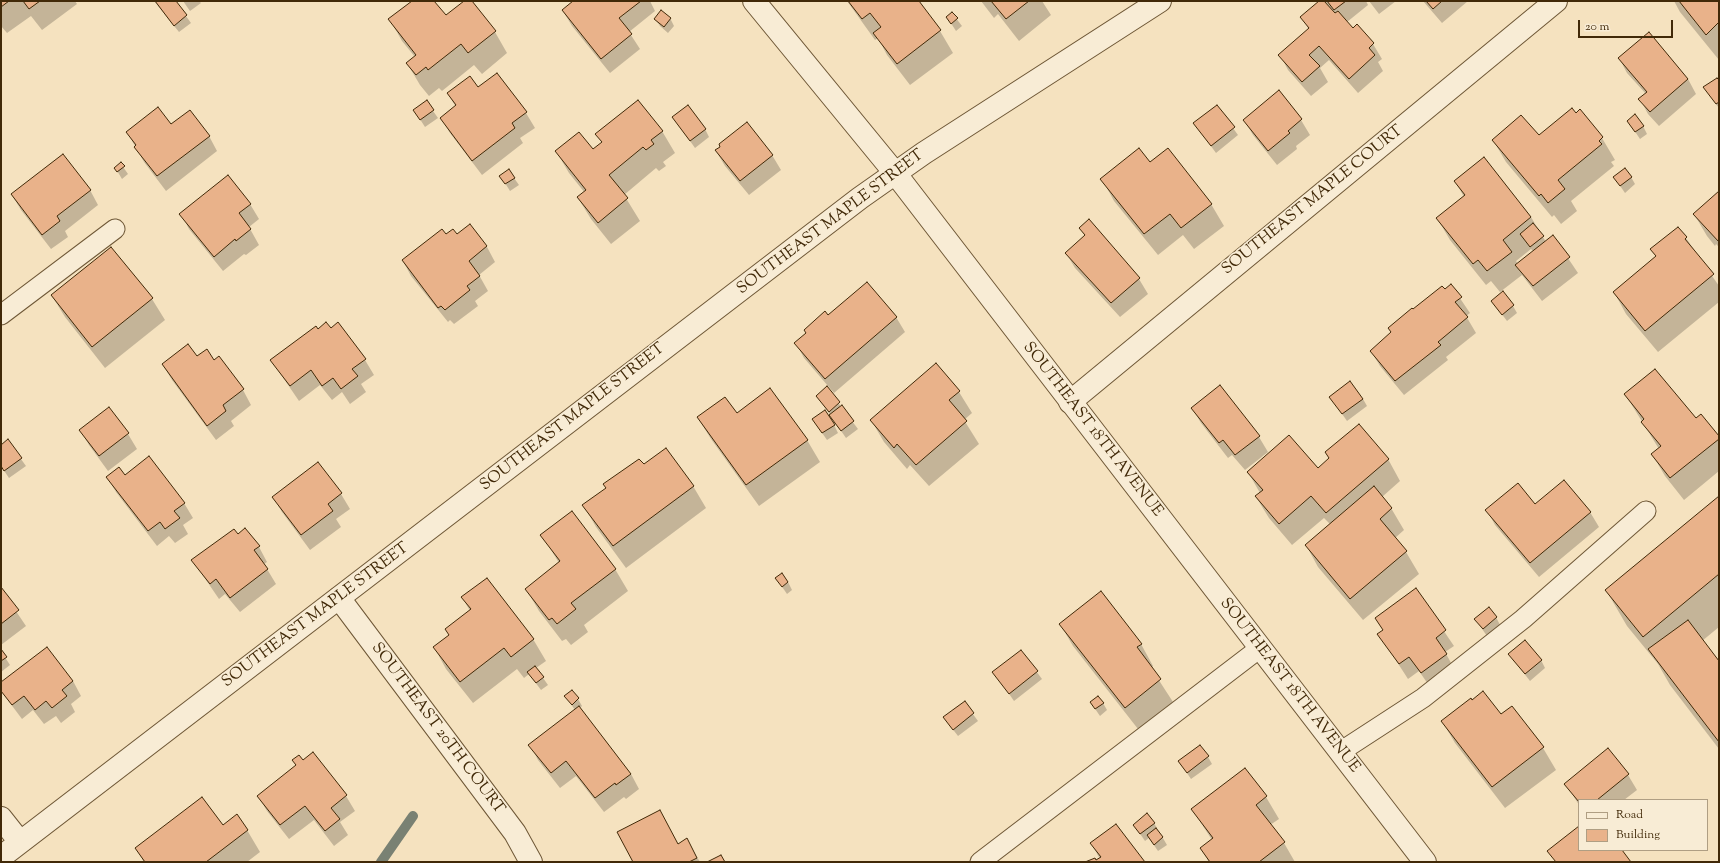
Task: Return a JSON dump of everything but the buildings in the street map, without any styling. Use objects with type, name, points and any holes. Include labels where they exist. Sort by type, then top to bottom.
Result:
[{"type":"street","name":"SOUTHEAST 18TH AVENUE","points":[[754,1],[895,173],[1425,862]]},
{"type":"street","name":"SOUTHEAST MAPLE STREET","points":[[1,857],[860,198],[895,173],[1160,1]]},
{"type":"street","name":"SOUTHEAST MAPLE COURT","points":[[1070,402],[1556,1]]},
{"type":"street","name":"SOUTHEAST 20TH COURT","points":[[339,598],[515,833],[531,862]]},
{"type":"street","points":[[1,818],[20,842]]},
{"type":"lane","points":[[1,315],[115,229]]},
{"type":"lane","points":[[1340,752],[1423,698],[1492,644],[1523,619],[1646,511]]},
{"type":"lane","points":[[980,862],[1260,648]]},
{"type":"waterway","points":[[381,862],[413,816]]}]
